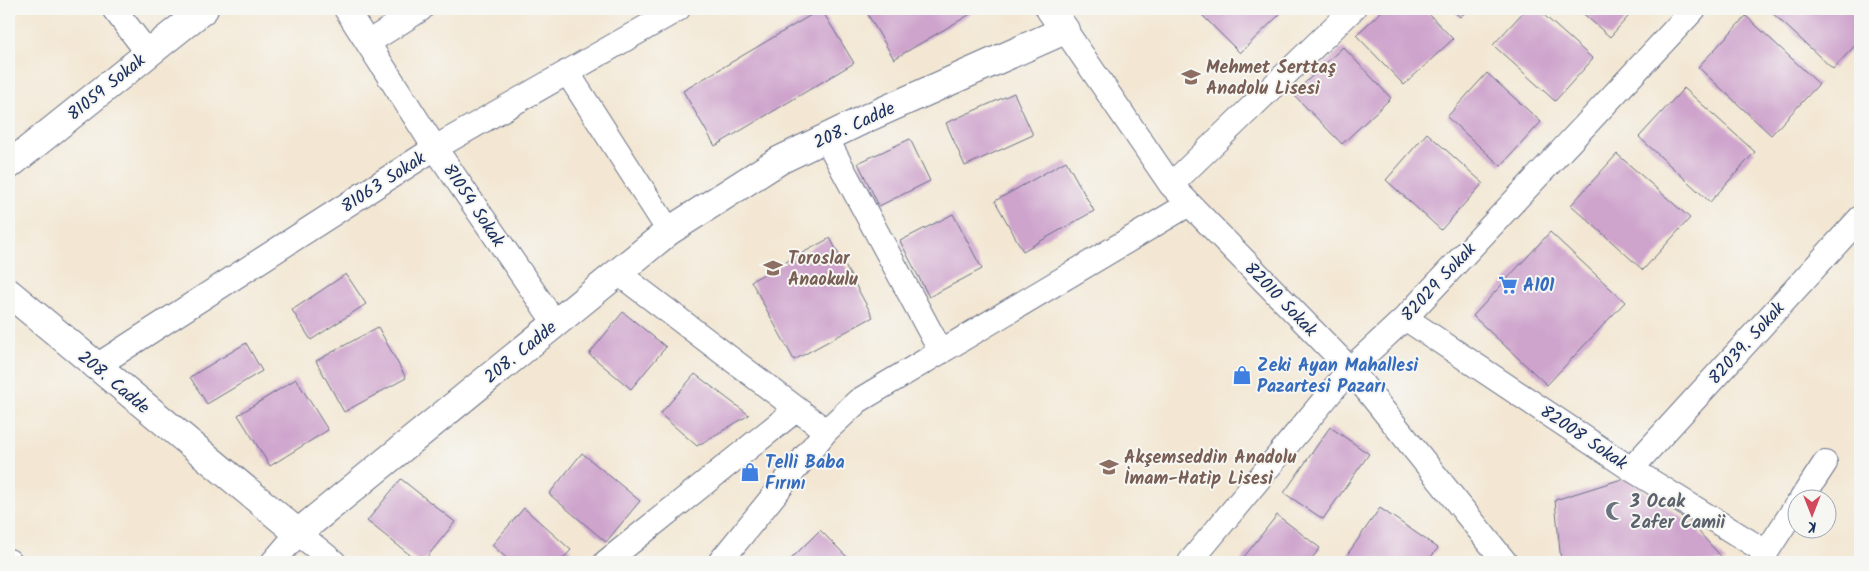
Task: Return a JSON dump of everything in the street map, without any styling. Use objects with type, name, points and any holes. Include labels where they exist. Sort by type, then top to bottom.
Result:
[{"type":"street","points":[[114,9],[148,53]]},
{"type":"street","name":"81059 Sokak","points":[[9,165],[204,9]]},
{"type":"street","name":"81054 Sokak","points":[[346,9],[369,42],[435,148],[555,323]]},
{"type":"street","points":[[369,42],[421,9]]},
{"type":"street","name":"81063 Sokak","points":[[96,367],[435,148],[678,9]]},
{"type":"street","points":[[1171,185],[1353,9]]},
{"type":"street","name":"82029 Sokak","points":[[1190,562],[1350,370],[1405,318],[1694,9]]},
{"type":"street","name":"82010 Sokak","points":[[1057,20],[1171,185],[1350,370],[1506,562]]},
{"type":"street","name":"208. Cadde","points":[[9,294],[298,533],[669,231],[780,160],[1057,20]]},
{"type":"street","points":[[567,72],[669,231]]},
{"type":"street","points":[[826,138],[941,352]]},
{"type":"street","points":[[720,562],[826,431],[858,401],[1189,204]]},
{"type":"street","name":"82039. Sokak","points":[[1631,469],[1860,218]]},
{"type":"street","points":[[618,272],[826,431]]},
{"type":"street","name":"82008 Sokak","points":[[1405,318],[1763,557]]},
{"type":"street","points":[[606,562],[797,409]]},
{"type":"street","points":[[1809,488],[1825,463]]},
{"type":"street","points":[[1763,557],[1786,521]]},
{"type":"street","points":[[273,562],[298,533],[334,562]]},
{"type":"building","points":[[821,9],[854,63],[715,146],[683,91]]},
{"type":"building","points":[[878,9],[979,9],[894,59],[868,15]]},
{"type":"building","points":[[1196,9],[1279,9],[1282,12],[1240,53]]},
{"type":"building","points":[[1384,9],[1424,9],[1453,39],[1404,85],[1356,35]]},
{"type":"building","points":[[1451,9],[1469,9],[1460,17]]},
{"type":"building","points":[[1526,9],[1537,9],[1593,59],[1555,101],[1493,45]]},
{"type":"building","points":[[1578,9],[1635,9],[1610,37]]},
{"type":"building","points":[[1768,9],[1860,9],[1860,40],[1833,69]]},
{"type":"building","points":[[1746,16],[1819,84],[1771,135],[1698,67]]},
{"type":"building","points":[[1343,47],[1391,98],[1342,144],[1293,94]]},
{"type":"building","points":[[1487,73],[1541,122],[1501,166],[1447,117]]},
{"type":"building","points":[[1684,88],[1755,152],[1710,202],[1639,137]]},
{"type":"building","points":[[1014,93],[1033,135],[965,166],[946,123]]},
{"type":"building","points":[[1427,133],[1483,183],[1441,230],[1386,180]]},
{"type":"building","points":[[910,139],[930,181],[879,206],[858,163]]},
{"type":"building","points":[[1617,154],[1690,218],[1643,270],[1571,205]]},
{"type":"building","points":[[1066,161],[1094,211],[1023,251],[995,201]]},
{"type":"building","points":[[953,214],[982,269],[929,297],[900,241]]},
{"type":"building","points":[[1550,232],[1625,302],[1547,385],[1473,316]]},
{"type":"building","points":[[830,238],[873,317],[794,360],[751,281]]},
{"type":"building","points":[[346,274],[366,304],[311,340],[292,310]]},
{"type":"building","points":[[623,312],[666,347],[631,389],[589,354]]},
{"type":"building","points":[[378,327],[406,378],[344,412],[316,361]]},
{"type":"building","points":[[246,343],[262,371],[207,404],[190,377]]},
{"type":"building","points":[[695,374],[749,415],[697,446],[660,414]]},
{"type":"building","points":[[296,379],[328,430],[270,466],[238,415]]},
{"type":"building","points":[[1330,427],[1369,454],[1323,519],[1284,493]]},
{"type":"building","points":[[582,453],[640,501],[606,542],[549,494]]},
{"type":"building","name":"3 Ocak Zafer Camii","points":[[1625,478],[1691,523],[1726,562],[1561,562],[1555,500]]},
{"type":"building","points":[[401,479],[455,522],[423,562],[419,562],[367,521]]},
{"type":"building","points":[[524,508],[571,550],[560,562],[511,562],[492,545]]},
{"type":"building","points":[[1380,508],[1438,548],[1427,562],[1342,562]]},
{"type":"building","points":[[1277,515],[1320,548],[1309,562],[1240,562]]},
{"type":"building","points":[[820,530],[852,562],[788,562]]},
{"type":"place","name":"Mehmet Serttaş Anadolu Lisesi","points":[[1191,77]]},
{"type":"place","name":"Toroslar Anaokulu","points":[[773,268]]},
{"type":"place","name":"A101","points":[[1508,285]]},
{"type":"place","name":"Zeki Ayan Mahallesi Pazartesi Pazarı","points":[[1242,375]]},
{"type":"place","name":"Akşemseddin Anadolu İmam-Hatip Lisesi","points":[[1109,467]]},
{"type":"place","name":"Telli Baba Fırını","points":[[750,472]]},
{"type":"place","name":"3 Ocak Zafer Camii","points":[[1615,511]]}]
